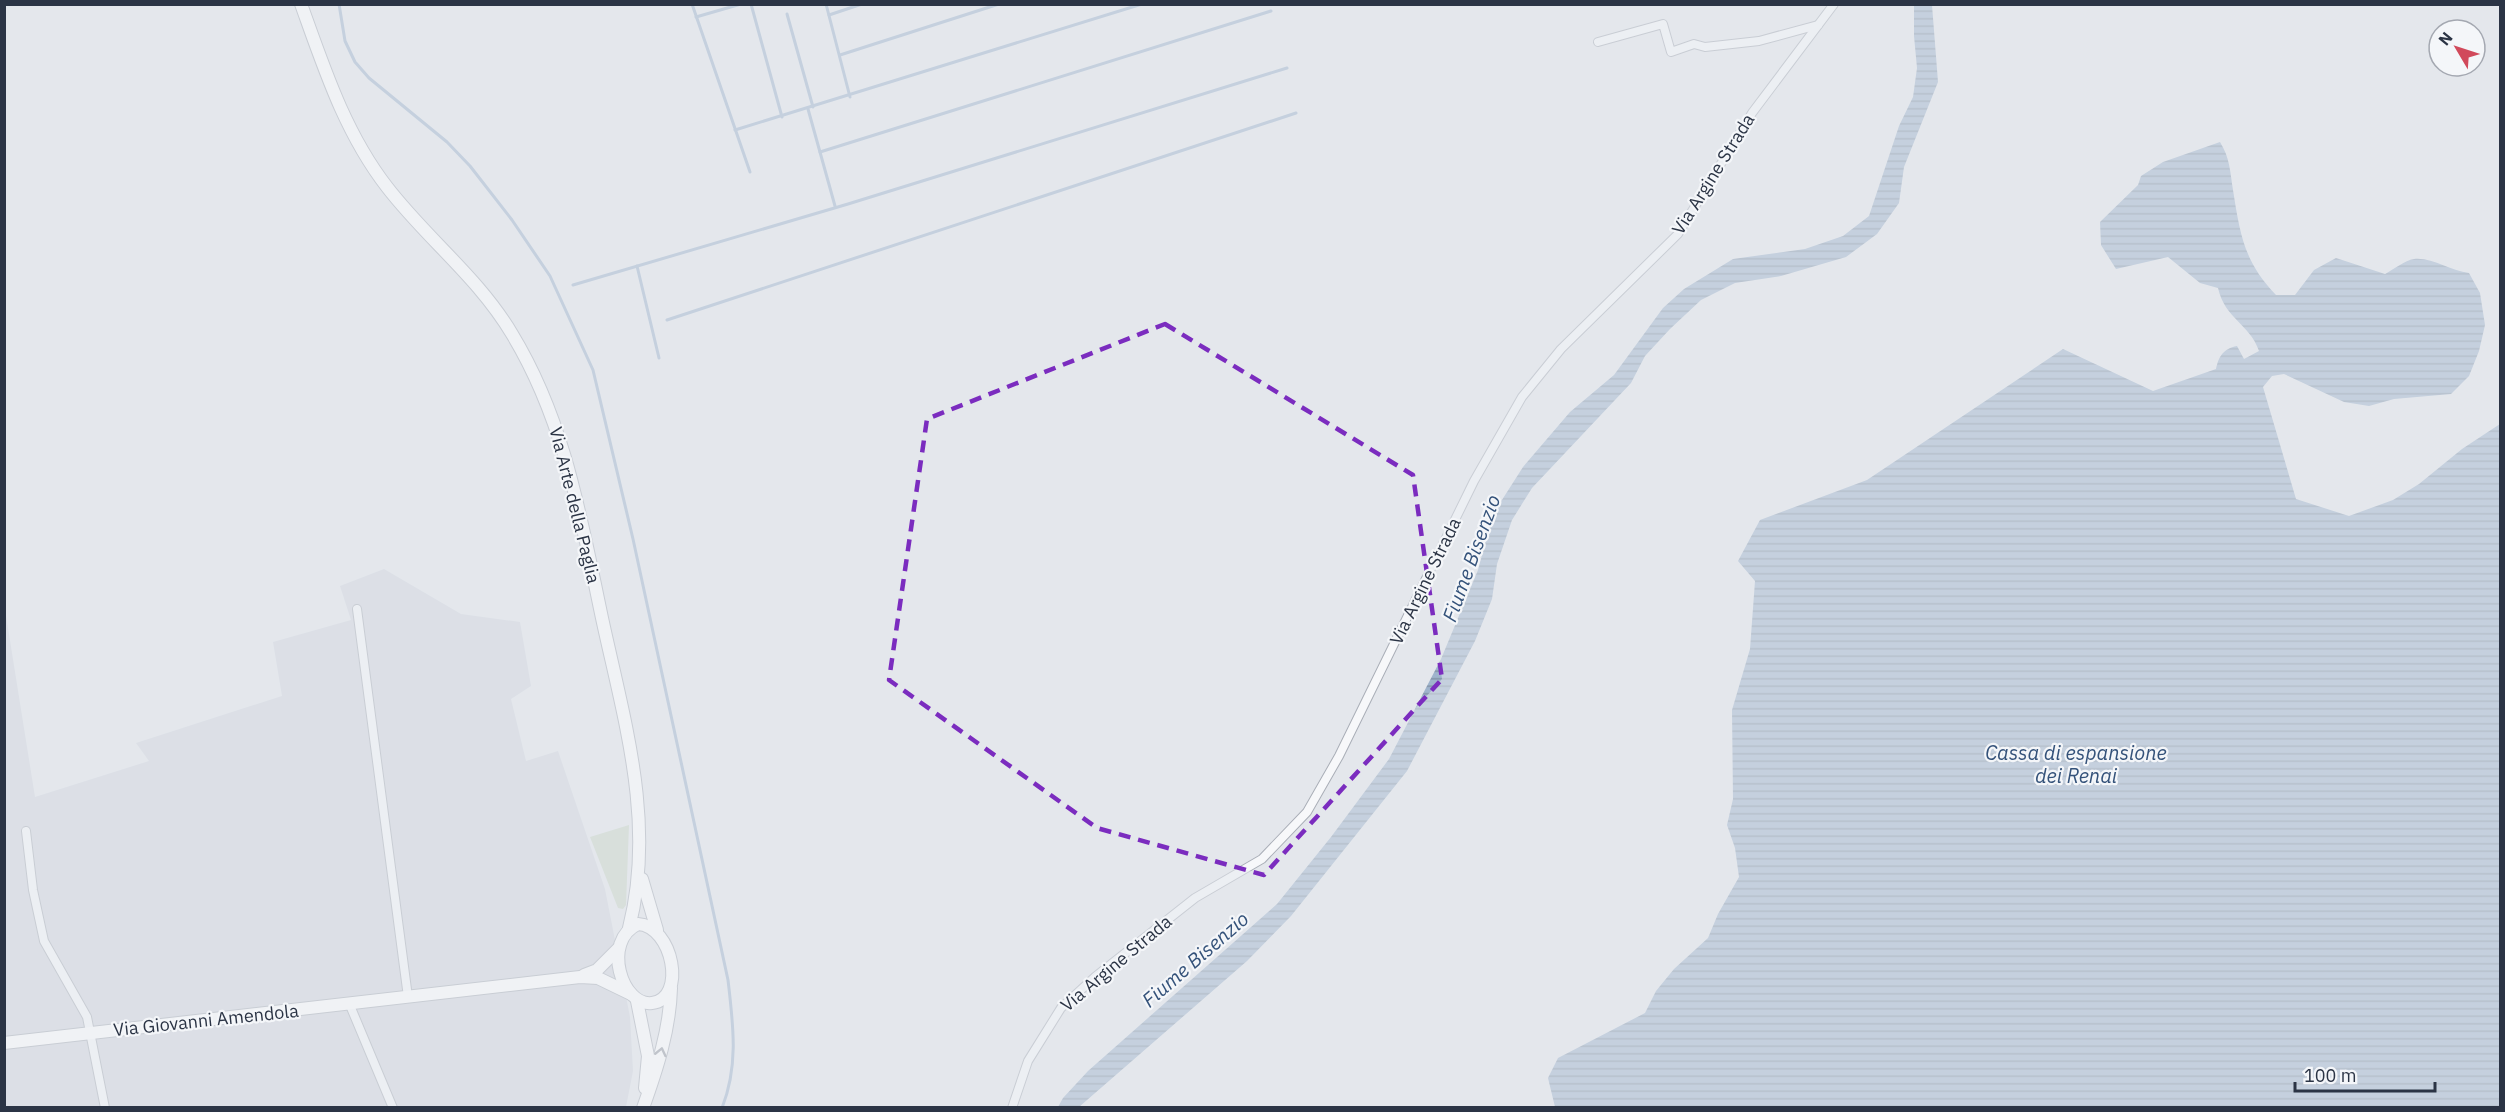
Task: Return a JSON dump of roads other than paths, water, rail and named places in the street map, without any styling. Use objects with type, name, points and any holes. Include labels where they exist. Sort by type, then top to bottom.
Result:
[{"type":"main road","name":"Via Arte della Paglia","points":[[301,4],[340,109],[369,162],[404,207],[463,268],[492,303],[528,361],[550,409],[567,460],[631,749],[639,801],[640,863],[644,889],[657,930],[668,950],[671,963],[671,1011],[642,1107]]},
{"type":"main road","name":"Via Arte della Paglia","points":[[640,863],[630,928],[624,932],[618,949],[624,981],[634,998],[648,1056],[642,1107]]},
{"type":"main road","points":[[630,928],[638,924],[648,924],[657,930]]},
{"type":"main road","name":"Via Giovanni Amendola","points":[[580,977],[597,970],[618,949]]},
{"type":"main road","name":"Via Giovanni Amendola","points":[[4,1043],[580,977],[598,978],[634,998]]},
{"type":"main road","points":[[634,998],[654,1003],[671,988]]},
{"type":"street","name":"Via Argine Strada","points":[[1012,1107],[1028,1061],[1061,1008],[1095,977],[1195,897],[1262,859],[1307,812],[1339,756],[1474,481],[1522,397],[1561,349],[1678,234],[1752,112],[1834,4]]},
{"type":"street","points":[[1598,42],[1663,24],[1671,52],[1694,44],[1705,47],[1759,41],[1819,25]]},
{"type":"street","points":[[357,609],[408,997]]},
{"type":"street","points":[[26,831],[33,890],[44,941],[87,1017],[105,1107]]},
{"type":"street","points":[[349,1004],[393,1107]]},
{"type":"water","points":[[1914,5],[1932,5],[1938,82],[1904,167],[1899,203],[1877,234],[1846,257],[1781,276],[1735,283],[1701,300],[1670,329],[1645,356],[1631,383],[1532,488],[1512,520],[1497,564],[1492,599],[1475,641],[1407,771],[1291,916],[1247,961],[1079,1107],[1058,1107],[1063,1098],[1088,1071],[1277,904],[1331,837],[1389,759],[1441,659],[1478,570],[1493,514],[1523,467],[1570,412],[1614,375],[1663,308],[1684,289],[1733,259],[1805,249],[1843,236],[1869,216],[1899,126],[1913,97],[1917,68]]},
{"type":"water","name":"Cassa di espansione dei Renai","points":[[2220,142],[2229,165],[2245,247],[2257,271],[2276,295],[2295,295],[2314,270],[2336,258],[2385,274],[2410,260],[2428,260],[2469,273],[2480,293],[2485,325],[2479,351],[2469,376],[2451,394],[2394,399],[2369,406],[2344,402],[2284,374],[2272,376],[2263,387],[2296,499],[2349,516],[2393,500],[2419,484],[2462,449],[2500,424],[2500,1107],[1555,1107],[1548,1078],[1558,1058],[1645,1013],[1656,991],[1674,969],[1708,938],[1718,914],[1739,877],[1735,848],[1727,825],[1733,799],[1732,710],[1750,649],[1755,581],[1738,561],[1760,520],[1867,480],[2063,349],[2153,391],[2216,369],[2222,354],[2232,347],[2237,346],[2244,359],[2259,351],[2250,334],[2226,307],[2218,288],[2200,283],[2168,257],[2116,269],[2101,245],[2100,222],[2138,185],[2141,176],[2163,162]]},
{"type":"waterway","points":[[339,4],[345,41],[355,62],[369,78],[447,142],[470,166],[512,220],[550,276],[593,370],[633,539],[728,980],[733,1028],[733,1060],[722,1108]]},
{"type":"waterway","points":[[692,4],[750,172]]},
{"type":"waterway","points":[[696,17],[741,4]]},
{"type":"waterway","points":[[751,4],[782,117]]},
{"type":"waterway","points":[[826,4],[850,97]]},
{"type":"waterway","points":[[829,15],[862,4]]},
{"type":"waterway","points":[[840,55],[999,4]]},
{"type":"waterway","points":[[735,130],[1142,4]]},
{"type":"waterway","points":[[820,152],[1271,11]]},
{"type":"waterway","points":[[787,14],[813,107]]},
{"type":"waterway","points":[[573,285],[848,204],[1287,68]]},
{"type":"waterway","points":[[808,109],[835,206]]},
{"type":"waterway","points":[[667,320],[1296,113]]},
{"type":"waterway","points":[[637,266],[659,358]]},
{"type":"water label","name":"Fiume Bisenzio","points":[[1471,558]]},
{"type":"water label","name":"Fiume Bisenzio","points":[[1195,959]]}]
